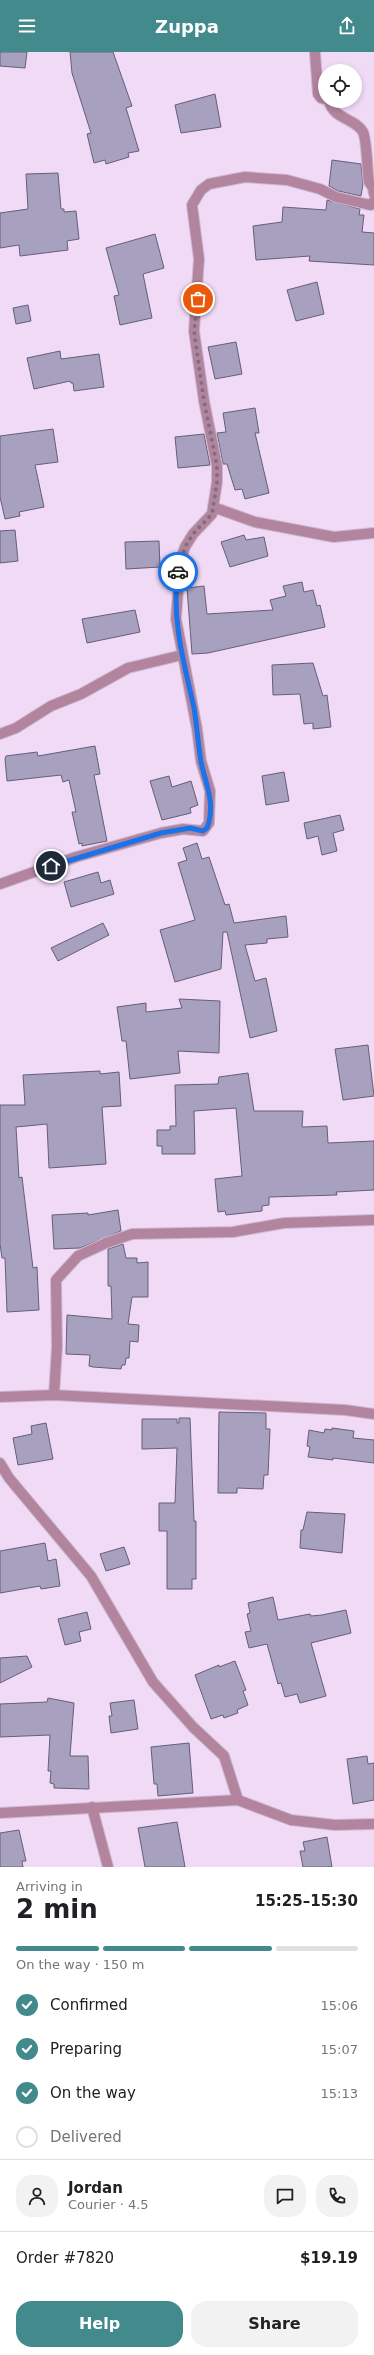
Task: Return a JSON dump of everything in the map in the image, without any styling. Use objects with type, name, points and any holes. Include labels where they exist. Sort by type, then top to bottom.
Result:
[{"type":"street","points":[[315,53],[318,94]]},
{"type":"street","points":[[334,108],[342,119],[355,123],[363,132],[368,176],[374,194]]},
{"type":"street","points":[[0,884],[76,857],[161,833],[190,828],[203,831],[207,828],[210,818],[210,791],[201,761],[194,709],[176,619],[180,562],[185,547],[193,534],[212,514],[217,466],[204,401],[194,331],[199,259],[192,214],[192,205],[195,198],[209,184],[245,178],[287,180],[320,189],[336,197],[371,205],[374,201]]},
{"type":"street","points":[[213,507],[255,522],[334,537],[374,534]]},
{"type":"street","points":[[0,734],[16,728],[51,706],[81,694],[128,668],[182,655]]},
{"type":"street","points":[[54,1395],[57,1347],[56,1280],[78,1256],[106,1242],[132,1234],[233,1232],[284,1223],[374,1220]]},
{"type":"street","points":[[0,1397],[54,1395],[345,1410],[374,1414]]},
{"type":"street","points":[[0,1463],[9,1478],[92,1576],[153,1682],[193,1727],[224,1756],[238,1800]]},
{"type":"street","points":[[0,1813],[238,1800],[291,1820],[335,1825],[374,1824]]},
{"type":"street","points":[[92,1807],[108,1867]]},
{"type":"building","points":[[0,52],[27,52],[25,68],[0,66]]},
{"type":"building","points":[[70,52],[113,52],[132,106],[126,108],[139,151],[128,153],[129,157],[106,164],[105,160],[94,163],[87,134],[91,133],[72,73]]},
{"type":"building","points":[[215,94],[221,127],[181,133],[175,105]]},
{"type":"building","points":[[332,160],[361,164],[363,184],[361,196],[338,191],[329,186]]},
{"type":"building","points":[[58,173],[61,209],[64,209],[64,212],[76,211],[79,239],[67,241],[68,250],[20,256],[19,245],[0,248],[0,213],[28,209],[26,174]]},
{"type":"building","points":[[327,200],[360,209],[359,215],[364,215],[362,232],[374,233],[374,265],[309,261],[310,256],[256,260],[253,226],[282,222],[283,207],[326,210]]},
{"type":"building","points":[[155,234],[164,268],[143,274],[152,318],[120,325],[114,296],[119,295],[106,248]]},
{"type":"building","points":[[317,282],[324,314],[296,321],[287,290]]},
{"type":"building","points":[[28,305],[31,321],[16,324],[13,308]]},
{"type":"building","points":[[236,342],[242,374],[215,379],[208,347]]},
{"type":"building","points":[[60,351],[61,359],[99,354],[104,387],[74,391],[73,383],[70,381],[34,389],[27,358]]},
{"type":"building","points":[[255,408],[259,433],[255,433],[269,493],[245,499],[242,489],[235,490],[227,464],[223,464],[217,433],[226,432],[223,413]]},
{"type":"building","points":[[53,429],[58,462],[35,465],[44,507],[19,512],[20,516],[5,519],[0,497],[0,436]]},
{"type":"building","points":[[204,434],[210,465],[178,468],[175,437]]},
{"type":"building","points":[[15,530],[18,561],[0,563],[0,531]]},
{"type":"building","points":[[244,535],[246,540],[264,537],[268,556],[230,567],[221,542]]},
{"type":"building","points":[[159,541],[160,567],[126,569],[125,542]]},
{"type":"building","points":[[302,582],[304,592],[313,590],[317,606],[320,605],[325,627],[208,653],[192,654],[187,588],[204,586],[207,614],[273,610],[270,600],[286,596],[283,586]]},
{"type":"building","points":[[135,610],[140,632],[87,643],[82,619]]},
{"type":"building","points":[[313,663],[323,696],[327,695],[331,727],[313,729],[313,723],[304,724],[300,694],[273,695],[272,665]]},
{"type":"building","points":[[95,746],[100,774],[94,775],[107,841],[82,846],[82,843],[79,844],[72,812],[76,812],[69,780],[63,782],[61,775],[7,781],[5,759],[6,756],[37,752],[38,756]]},
{"type":"building","points":[[284,772],[289,801],[266,805],[262,776]]},
{"type":"building","points":[[169,776],[172,787],[191,781],[198,805],[190,808],[191,813],[162,820],[150,781]]},
{"type":"building","points":[[340,815],[344,830],[333,833],[337,851],[322,855],[318,836],[307,839],[304,823]]},
{"type":"building","points":[[197,843],[202,859],[209,857],[225,905],[229,904],[234,923],[286,916],[288,937],[267,939],[267,943],[245,945],[255,981],[266,978],[277,1031],[250,1038],[227,932],[223,932],[221,969],[175,982],[160,930],[195,920],[178,863],[187,860],[183,848]]},
{"type":"building","points":[[98,872],[101,883],[110,880],[114,894],[71,907],[64,882]]},
{"type":"building","points":[[103,923],[109,935],[58,961],[51,948]]},
{"type":"building","points":[[179,999],[220,1001],[219,1053],[178,1051],[180,1073],[130,1079],[126,1041],[122,1041],[117,1007],[146,1003],[146,1012],[182,1008]]},
{"type":"building","points":[[368,1045],[374,1096],[343,1100],[335,1049]]},
{"type":"building","points":[[100,1071],[100,1074],[119,1072],[121,1106],[102,1107],[106,1164],[49,1168],[47,1124],[16,1127],[19,1178],[22,1177],[33,1268],[37,1267],[39,1310],[7,1312],[5,1258],[2,1258],[0,1244],[0,1105],[25,1105],[23,1075]]},
{"type":"building","points":[[248,1073],[254,1111],[303,1111],[302,1127],[327,1126],[328,1143],[374,1141],[374,1190],[336,1192],[337,1195],[269,1197],[269,1205],[262,1206],[262,1211],[226,1215],[225,1211],[218,1212],[215,1179],[242,1176],[236,1108],[194,1111],[195,1154],[162,1154],[162,1146],[157,1146],[157,1130],[170,1130],[170,1126],[176,1126],[175,1085],[218,1084],[219,1077]]},
{"type":"building","points":[[118,1210],[121,1231],[80,1248],[54,1249],[52,1215],[88,1213],[88,1215]]},
{"type":"building","points":[[123,1244],[126,1258],[137,1258],[137,1263],[148,1262],[148,1297],[132,1297],[128,1324],[139,1325],[138,1342],[130,1341],[129,1358],[126,1358],[125,1365],[122,1365],[121,1369],[89,1366],[90,1355],[66,1354],[67,1315],[112,1319],[111,1286],[108,1286],[108,1249]]},
{"type":"building","points":[[219,1412],[266,1413],[266,1429],[270,1429],[268,1475],[264,1475],[263,1489],[237,1488],[237,1493],[218,1493]]},
{"type":"building","points":[[179,1418],[190,1418],[194,1521],[196,1521],[196,1579],[192,1579],[192,1589],[167,1589],[167,1531],[159,1531],[159,1503],[175,1503],[177,1448],[142,1449],[142,1419],[177,1419],[177,1423],[179,1423]]},
{"type":"building","points":[[46,1423],[53,1459],[18,1465],[13,1438],[32,1434],[31,1426]]},
{"type":"building","points":[[332,1428],[354,1431],[353,1438],[374,1440],[374,1463],[333,1458],[333,1460],[308,1457],[310,1447],[307,1446],[309,1430],[324,1433],[325,1429],[332,1430]]},
{"type":"building","points":[[307,1512],[345,1514],[342,1553],[300,1548],[301,1530],[303,1530]]},
{"type":"building","points":[[45,1543],[48,1561],[56,1559],[60,1586],[41,1589],[40,1586],[0,1593],[0,1551]]},
{"type":"building","points":[[124,1547],[130,1564],[106,1571],[100,1554]]},
{"type":"building","points":[[273,1597],[278,1620],[310,1614],[311,1616],[322,1615],[346,1610],[351,1633],[311,1643],[326,1696],[300,1703],[297,1694],[285,1697],[281,1683],[278,1684],[267,1644],[249,1648],[245,1632],[251,1631],[247,1614],[250,1613],[248,1603]]},
{"type":"building","points":[[87,1612],[91,1629],[79,1632],[81,1641],[65,1645],[58,1619]]},
{"type":"building","points":[[27,1656],[32,1667],[0,1683],[0,1658]]},
{"type":"building","points":[[235,1661],[246,1690],[243,1691],[248,1705],[237,1710],[238,1713],[224,1718],[223,1715],[211,1719],[195,1675],[219,1665],[219,1667]]},
{"type":"building","points":[[48,1698],[74,1703],[70,1756],[88,1756],[89,1789],[54,1788],[54,1784],[50,1783],[51,1771],[48,1771],[50,1735],[0,1737],[0,1704],[47,1702]]},
{"type":"building","points":[[134,1700],[138,1729],[111,1733],[109,1716],[112,1716],[110,1703]]},
{"type":"building","points":[[189,1743],[193,1793],[158,1796],[157,1784],[154,1784],[151,1747]]},
{"type":"building","points":[[367,1756],[368,1764],[374,1763],[374,1800],[353,1804],[347,1759]]},
{"type":"building","points":[[177,1822],[185,1867],[145,1867],[138,1828]]},
{"type":"building","points":[[19,1830],[26,1861],[22,1861],[23,1867],[0,1867],[0,1833]]},
{"type":"building","points":[[327,1837],[332,1867],[303,1867],[300,1851],[305,1851],[303,1842]]},
{"type":"way so far","points":[[178,572],[185,547],[193,534],[212,514],[217,482],[217,466],[197,360],[194,331],[198,299]]},
{"type":"route","points":[[51,866],[76,857],[161,833],[190,828],[203,831],[207,828],[210,818],[210,791],[201,761],[201,751],[194,709],[187,681],[176,619],[178,572]]}]
